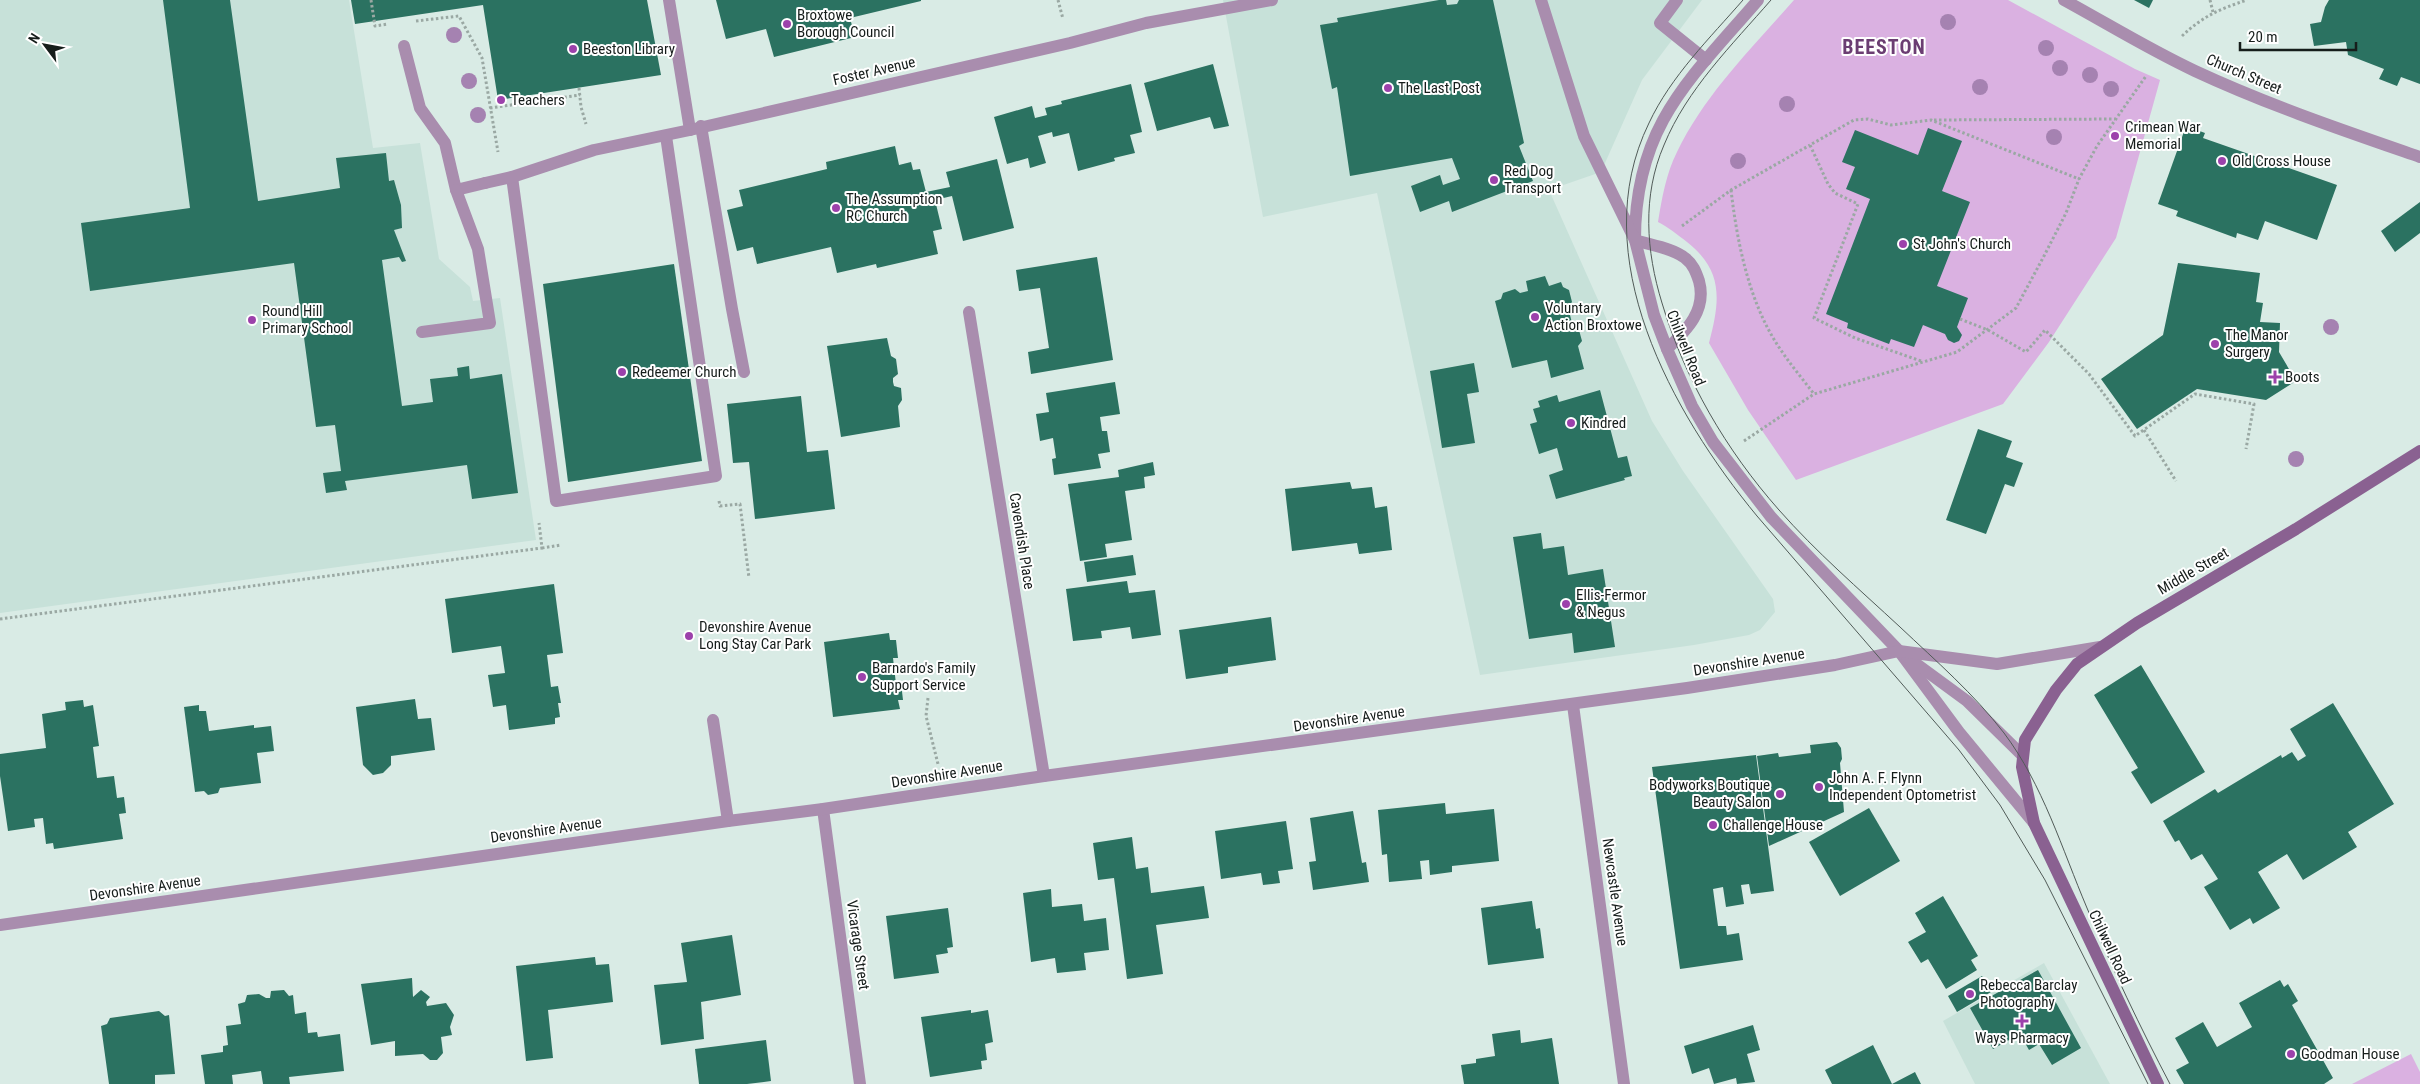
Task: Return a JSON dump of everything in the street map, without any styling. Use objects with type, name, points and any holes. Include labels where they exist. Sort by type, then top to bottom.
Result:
[{"type":"main road","name":"Middle Street","points":[[2023,756],[2026,740],[2056,690],[2077,664],[2100,647],[2420,451]]},
{"type":"main road","name":"Chilwell Road","points":[[2023,756],[2026,790],[2034,823],[2158,1084]]},
{"type":"street","points":[[669,0],[744,372]]},
{"type":"street","name":"Foster Avenue","points":[[456,190],[507,178],[594,150],[666,136],[1060,46],[1146,23],[1272,0]]},
{"type":"street","name":"Chilwell Road","points":[[1541,0],[1584,136],[1635,240],[1654,315],[1692,406],[1722,455],[1771,517],[1898,652],[1958,732],[2034,823]]},
{"type":"street","points":[[1678,0],[1660,23],[1706,60]]},
{"type":"street","points":[[1667,349],[1689,328],[1699,308],[1702,293],[1696,270],[1685,258],[1635,240],[1635,219],[1641,173],[1648,149],[1665,113],[1706,60],[1758,0]]},
{"type":"street","name":"Church Street","points":[[2064,0],[2163,55],[2303,116],[2420,157]]},
{"type":"street","points":[[404,46],[420,108],[446,143],[456,190],[478,249],[490,323],[422,332]]},
{"type":"street","points":[[507,178],[556,501],[716,476],[666,136]]},
{"type":"street","name":"Cavendish Place","points":[[969,312],[1044,776]]},
{"type":"street","points":[[1898,652],[1997,664],[2100,647]]},
{"type":"street","name":"Chilwell Road","points":[[1898,652],[1967,701],[2023,756]]},
{"type":"street","name":"Devonshire Avenue","points":[[0,925],[1044,776],[1573,705],[1807,670],[1898,652]]},
{"type":"street","name":"Newcastle Avenue","points":[[1573,705],[1624,1084]]},
{"type":"street","points":[[714,720],[728,821]]},
{"type":"street","name":"Vicarage Street","points":[[823,809],[860,1084]]},
{"type":"path","points":[[371,0],[375,26],[394,24]]},
{"type":"path","points":[[2210,0],[2213,12]]},
{"type":"path","points":[[1722,455],[1814,394],[1921,361],[1957,352],[2016,308],[2066,213],[2078,179],[2097,146],[2163,55],[2195,24],[2213,12],[2247,0]]},
{"type":"path","points":[[413,21],[459,16],[482,58],[490,108],[507,178]]},
{"type":"path","points":[[579,88],[581,107]]},
{"type":"path","points":[[490,108],[580,95]]},
{"type":"path","points":[[1677,230],[1731,190],[1854,120],[1868,119],[1890,125],[1931,120],[2116,119]]},
{"type":"path","points":[[1931,120],[2078,179]]},
{"type":"path","points":[[1810,145],[1828,184],[1835,193],[1858,204],[1814,318],[1855,338],[1921,361]]},
{"type":"path","points":[[1731,190],[1736,231],[1757,302],[1775,340],[1814,394]]},
{"type":"path","points":[[1960,318],[1988,330],[2026,352],[2045,330],[2089,374],[2135,436],[2195,394],[2254,404],[2246,449]]},
{"type":"path","points":[[2144,430],[2176,481]]},
{"type":"path","points":[[716,476],[720,506],[740,504],[749,578]]},
{"type":"path","points":[[538,519],[542,548]]},
{"type":"path","points":[[0,619],[561,545]]},
{"type":"path","points":[[928,698],[926,716],[935,748],[942,792]]},
{"type":"shaded area","name":"Round Hill Primary School","points":[[0,0],[349,0],[373,148],[420,143],[439,259],[470,287],[473,301],[500,298],[536,540],[0,613]]},
{"type":"shaded area","points":[[1223,0],[1702,0],[1642,80],[1601,172],[1549,190],[1652,421],[1683,471],[1773,599],[1775,612],[1760,630],[1749,635],[1694,645],[1480,675],[1377,193],[1263,217]]},
{"type":"shaded area","points":[[1794,0],[2008,0],[2135,69],[2160,80],[2116,238],[2049,342],[2003,404],[1796,480],[1748,410],[1709,343],[1717,300],[1713,276],[1708,264],[1687,242],[1658,222],[1667,177],[1688,131],[1730,72]]},
{"type":"shaded area","points":[[2044,963],[2110,1084],[1975,1084],[1943,1021]]},
{"type":"shaded area","points":[[2411,1054],[2420,1072],[2420,1084],[2352,1084]]},
{"type":"building","points":[[163,0],[230,0],[258,201],[340,188],[336,158],[386,153],[389,181],[394,180],[401,205],[402,228],[394,230],[406,261],[402,262],[399,257],[382,260],[402,406],[433,402],[430,379],[458,376],[457,368],[469,366],[470,379],[502,374],[518,493],[472,499],[467,465],[345,481],[347,490],[326,493],[323,473],[341,471],[335,425],[316,427],[294,263],[90,291],[81,223],[190,208]]},
{"type":"building","name":"Beeston Library","points":[[351,0],[647,0],[661,75],[498,100],[483,5],[355,24]]},
{"type":"building","name":"Broxtowe Borough Council","points":[[716,0],[921,1],[850,18],[855,37],[774,57],[766,29],[726,39]]},
{"type":"building","name":"The Last Post","points":[[1446,0],[1447,5],[1457,4],[1459,0],[1493,0],[1524,143],[1519,146],[1533,181],[1452,212],[1449,201],[1420,212],[1411,186],[1440,175],[1443,185],[1460,179],[1452,158],[1350,176],[1337,87],[1332,89],[1320,25],[1338,22],[1337,18]]},
{"type":"building","points":[[2134,0],[2153,0],[2149,8]]},
{"type":"building","points":[[2329,0],[2420,0],[2420,84],[2401,77],[2397,86],[2379,79],[2384,69],[2348,55],[2346,42],[2314,46],[2310,24],[2321,22]]},
{"type":"building","points":[[1213,64],[1229,126],[1214,129],[1210,117],[1157,131],[1144,83]]},
{"type":"building","points":[[1131,84],[1142,132],[1130,135],[1135,153],[1114,158],[1115,161],[1078,171],[1069,133],[1053,137],[1052,132],[1038,136],[1046,163],[1030,168],[1028,158],[1007,164],[994,117],[1032,106],[1035,118],[1047,115],[1045,108],[1062,104],[1061,101]]},
{"type":"building","name":"Old Cross House","points":[[2186,126],[2205,133],[2203,138],[2337,185],[2317,240],[2265,221],[2258,240],[2237,233],[2236,238],[2176,216],[2178,211],[2158,204]]},
{"type":"building","name":"St John's Church","points":[[1928,128],[1962,141],[1942,191],[1970,202],[1937,286],[1968,298],[1957,327],[1962,335],[1959,341],[1954,343],[1948,340],[1945,334],[1923,325],[1914,347],[1891,339],[1889,344],[1847,328],[1848,323],[1826,314],[1870,199],[1846,189],[1855,167],[1842,162],[1855,130],[1918,155]]},
{"type":"building","name":"The Assumption RC Church","points":[[895,146],[899,165],[911,162],[913,170],[920,169],[926,192],[950,187],[946,172],[997,159],[1014,228],[963,241],[952,196],[935,200],[942,229],[933,231],[938,254],[877,268],[876,264],[837,273],[831,247],[757,264],[753,247],[737,251],[727,210],[743,206],[739,190],[827,169],[826,162]]},
{"type":"building","points":[[2420,202],[2420,233],[2395,252],[2381,231]]},
{"type":"building","points":[[1097,257],[1113,360],[1031,374],[1028,352],[1049,348],[1040,288],[1019,291],[1016,270]]},
{"type":"building","name":"The Manor Surgery","points":[[2178,263],[2260,273],[2256,302],[2263,303],[2260,322],[2280,323],[2279,352],[2296,381],[2266,400],[2197,389],[2137,429],[2101,379],[2163,335]]},
{"type":"building","name":"Redeemer Church","points":[[674,264],[702,461],[568,482],[543,284]]},
{"type":"building","name":"Voluntary Action Broxtowe","points":[[1545,276],[1549,286],[1561,282],[1563,287],[1569,290],[1572,302],[1568,307],[1573,327],[1579,330],[1582,341],[1578,346],[1584,369],[1551,378],[1547,360],[1512,368],[1495,301],[1501,299],[1503,293],[1515,289],[1520,293],[1528,291],[1526,281]]},
{"type":"building","points":[[887,338],[891,356],[896,359],[898,374],[893,378],[894,386],[901,388],[902,400],[898,406],[900,427],[841,437],[827,346]]},
{"type":"building","points":[[1474,363],[1479,392],[1467,394],[1475,443],[1442,448],[1430,371]]},
{"type":"building","points":[[1115,382],[1120,414],[1100,417],[1102,431],[1107,431],[1110,452],[1098,454],[1101,468],[1054,475],[1052,459],[1056,458],[1053,438],[1040,441],[1036,414],[1049,412],[1046,393]]},
{"type":"building","points":[[1600,390],[1618,458],[1627,456],[1632,476],[1624,478],[1625,480],[1556,499],[1549,475],[1563,470],[1557,448],[1539,454],[1530,424],[1537,422],[1533,409],[1540,407],[1538,401],[1557,395],[1559,402]]},
{"type":"building","points":[[801,396],[807,452],[828,450],[835,509],[755,519],[749,462],[733,463],[727,404]]},
{"type":"building","points":[[1978,429],[2012,441],[2006,457],[2023,463],[2014,487],[2005,484],[1986,534],[1946,520]]},
{"type":"building","points":[[1153,462],[1155,475],[1144,477],[1145,488],[1125,491],[1132,540],[1105,544],[1107,557],[1080,561],[1068,484],[1119,477],[1118,470]]},
{"type":"building","points":[[1350,482],[1352,489],[1372,487],[1375,508],[1387,506],[1392,550],[1359,554],[1357,543],[1292,551],[1285,489]]},
{"type":"building","name":"Ellis-Fermor & Negus","points":[[1541,533],[1543,549],[1564,546],[1568,575],[1603,569],[1615,647],[1574,653],[1572,633],[1529,639],[1513,537]]},
{"type":"building","points":[[1133,555],[1136,575],[1087,582],[1084,562]]},
{"type":"building","points":[[1127,581],[1129,593],[1155,590],[1161,635],[1132,639],[1130,627],[1101,631],[1102,638],[1073,641],[1066,589]]},
{"type":"building","points":[[554,584],[563,653],[547,655],[551,687],[558,686],[561,703],[558,703],[560,717],[555,718],[555,724],[509,730],[506,705],[493,707],[488,675],[505,673],[501,646],[452,653],[445,599]]},
{"type":"building","points":[[1271,617],[1276,660],[1228,667],[1228,673],[1186,679],[1179,630]]},
{"type":"building","name":"Barnardo's Family Support Service","points":[[889,633],[890,640],[896,640],[898,658],[893,658],[896,684],[901,683],[903,700],[898,700],[900,709],[833,717],[824,642]]},
{"type":"building","points":[[2141,665],[2205,772],[2151,804],[2131,772],[2138,768],[2094,695]]},
{"type":"building","points":[[415,699],[418,719],[431,718],[435,750],[391,756],[391,765],[383,773],[373,775],[363,765],[356,707]]},
{"type":"building","points":[[83,700],[84,707],[93,705],[99,746],[93,747],[97,778],[114,776],[117,798],[124,797],[126,813],[119,814],[123,839],[54,849],[53,843],[46,844],[43,818],[34,819],[35,827],[8,831],[0,776],[0,754],[46,748],[42,714],[66,710],[65,702]]},
{"type":"building","points":[[2333,703],[2394,804],[2348,832],[2357,847],[2303,880],[2287,854],[2258,872],[2280,908],[2253,924],[2250,918],[2230,930],[2204,887],[2218,879],[2202,854],[2191,860],[2179,840],[2175,842],[2163,821],[2215,789],[2218,793],[2281,755],[2282,758],[2292,752],[2298,761],[2306,756],[2290,729]]},
{"type":"building","points":[[199,705],[199,711],[206,711],[209,731],[254,725],[254,728],[271,726],[274,751],[257,753],[261,783],[220,788],[218,793],[208,795],[204,791],[195,792],[184,707]]},
{"type":"building","points":[[1837,742],[1841,748],[1842,759],[1840,763],[1844,812],[1769,846],[1757,756],[1778,753],[1779,757],[1811,753],[1810,745]]},
{"type":"building","name":"Challenge House","points":[[1756,755],[1774,891],[1751,894],[1749,884],[1741,885],[1744,904],[1726,907],[1723,887],[1713,889],[1718,926],[1726,926],[1727,935],[1739,933],[1743,960],[1680,969],[1652,767]]},
{"type":"building","points":[[1445,803],[1446,814],[1494,809],[1499,861],[1452,866],[1452,872],[1430,875],[1429,860],[1420,861],[1422,879],[1389,882],[1387,854],[1382,855],[1378,810]]},
{"type":"building","points":[[1869,808],[1900,861],[1840,896],[1809,842]]},
{"type":"building","points":[[1353,811],[1362,863],[1366,862],[1369,882],[1313,890],[1309,862],[1316,861],[1310,818]]},
{"type":"building","points":[[1286,821],[1293,869],[1278,871],[1280,883],[1263,885],[1261,873],[1221,879],[1215,831]]},
{"type":"building","points":[[1132,837],[1136,869],[1148,867],[1151,893],[1204,886],[1209,918],[1156,925],[1163,974],[1127,979],[1114,878],[1098,880],[1093,843]]},
{"type":"building","points":[[1051,889],[1052,907],[1082,904],[1084,921],[1106,918],[1109,950],[1084,953],[1086,970],[1057,973],[1055,958],[1031,962],[1023,893]]},
{"type":"building","points":[[1943,896],[1978,956],[1971,960],[1977,970],[1946,989],[1928,959],[1921,963],[1908,942],[1926,932],[1915,913]]},
{"type":"building","points":[[1532,901],[1536,929],[1540,928],[1544,958],[1488,965],[1481,908]]},
{"type":"building","points":[[948,908],[953,947],[947,948],[948,953],[936,955],[939,973],[894,979],[886,916]]},
{"type":"building","points":[[732,935],[741,995],[701,1002],[704,1039],[661,1045],[654,985],[687,982],[681,943]]},
{"type":"building","points":[[595,957],[596,965],[609,964],[613,1002],[548,1010],[553,1058],[526,1061],[516,966]]},
{"type":"building","name":"Ways Pharmacy","points":[[2038,970],[2081,1048],[2052,1065],[2039,1044],[2029,1050],[2020,1034],[1993,1049],[1970,1008]]},
{"type":"building","name":"Rebecca Barclay Photography","points":[[1982,976],[1991,992],[1957,1012],[1948,996]]},
{"type":"building","points":[[412,978],[413,997],[421,990],[430,997],[426,1002],[427,1006],[446,1003],[454,1015],[450,1027],[452,1035],[441,1037],[443,1053],[437,1060],[430,1060],[423,1054],[395,1056],[395,1041],[371,1045],[361,984]]},
{"type":"building","points":[[2280,980],[2284,987],[2288,984],[2298,1001],[2292,1005],[2333,1078],[2324,1084],[2184,1084],[2176,1070],[2189,1063],[2175,1038],[2203,1022],[2217,1047],[2252,1027],[2239,1003]]},
{"type":"building","points":[[284,990],[289,996],[293,995],[295,1014],[306,1012],[308,1033],[317,1032],[318,1037],[340,1034],[344,1071],[289,1077],[290,1084],[263,1084],[261,1071],[232,1075],[233,1084],[205,1084],[201,1055],[223,1052],[223,1046],[228,1045],[226,1026],[241,1024],[238,1004],[245,1002],[247,995],[259,994],[270,998],[271,991]]},
{"type":"building","points":[[971,1010],[971,1013],[988,1010],[993,1042],[985,1044],[987,1060],[981,1061],[982,1069],[930,1077],[921,1017]]},
{"type":"building","points":[[159,1011],[165,1016],[169,1015],[175,1074],[155,1075],[155,1084],[109,1084],[101,1026],[107,1024],[110,1018]]},
{"type":"building","points":[[1753,1025],[1760,1050],[1747,1054],[1755,1082],[1737,1084],[1736,1078],[1714,1084],[1709,1068],[1692,1074],[1684,1046]]},
{"type":"building","points":[[1520,1030],[1521,1043],[1552,1038],[1559,1084],[1464,1084],[1461,1065],[1476,1063],[1476,1059],[1495,1056],[1492,1034]]},
{"type":"building","points":[[766,1040],[771,1081],[747,1084],[699,1084],[695,1049]]},
{"type":"building","points":[[1873,1045],[1892,1084],[1832,1084],[1825,1070]]},
{"type":"building","points":[[1915,1072],[1921,1084],[1892,1084]]},
{"type":"tram line","points":[[1743,0],[1692,58],[1668,89],[1649,123],[1631,174],[1626,226],[1632,279],[1647,331],[1668,381],[1695,430],[1725,475],[1757,516],[1959,750],[2000,805],[2045,880],[2148,1084]]},
{"type":"tram line","points":[[1771,0],[1698,86],[1674,125],[1657,164],[1649,204],[1650,244],[1652,264],[1671,332],[1695,387],[1709,413],[1760,487],[1793,526],[1967,691],[2004,733],[2018,753],[2051,818],[2116,975],[2170,1084]]},
{"type":"place","name":"Broxtowe Borough Council","points":[[787,24]]},
{"type":"place","name":"Beeston Library","points":[[573,49]]},
{"type":"place","name":"The Last Post","points":[[1388,88]]},
{"type":"place","name":"Teachers","points":[[501,100]]},
{"type":"place","name":"Crimean War Memorial","points":[[2115,136]]},
{"type":"place","name":"Old Cross House","points":[[2222,161]]},
{"type":"place","name":"Red Dog Transport","points":[[1494,180]]},
{"type":"place","name":"The Assumption RC Church","points":[[836,208]]},
{"type":"place","name":"St John's Church","points":[[1903,244]]},
{"type":"place","name":"Voluntary Action Broxtowe","points":[[1535,317]]},
{"type":"place","name":"Round Hill Primary School","points":[[252,320]]},
{"type":"place","name":"The Manor Surgery","points":[[2215,344]]},
{"type":"place","name":"Redeemer Church","points":[[622,372]]},
{"type":"place","name":"Boots","points":[[2275,377]]},
{"type":"place","name":"Kindred","points":[[1571,423]]},
{"type":"place","name":"Ellis-Fermor & Negus","points":[[1566,604]]},
{"type":"place","name":"Devonshire Avenue Long Stay Car Park","points":[[689,636]]},
{"type":"place","name":"Barnardo's Family Support Service","points":[[862,677]]},
{"type":"place","name":"John A. F. Flynn Independent Optometrist","points":[[1819,787]]},
{"type":"place","name":"Bodyworks Boutique Beauty Salon","points":[[1780,794]]},
{"type":"place","name":"Challenge House","points":[[1713,825]]},
{"type":"place","name":"Rebecca Barclay Photography","points":[[1970,994]]},
{"type":"place","name":"Ways Pharmacy","points":[[2022,1021]]},
{"type":"place","name":"Goodman House","points":[[2291,1054]]},
{"type":"district","name":"BEESTON","points":[[1884,47]]}]
